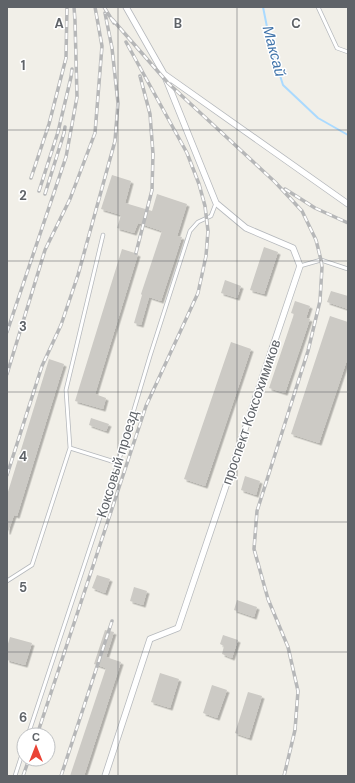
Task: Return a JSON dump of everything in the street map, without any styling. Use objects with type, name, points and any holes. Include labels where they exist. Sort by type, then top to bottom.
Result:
[{"type":"street","points":[[126,7],[164,74],[216,203],[246,228],[293,248],[300,266]]},
{"type":"street","points":[[164,74],[348,204]]},
{"type":"street","name":"проспект Коксохимиков","points":[[105,776],[150,639],[178,628],[300,266]]},
{"type":"lane","points":[[318,7],[337,48],[348,52]]},
{"type":"lane","name":"Коксовый проезд","points":[[31,727],[118,463],[190,231],[198,222],[211,216],[216,203]]},
{"type":"lane","points":[[7,581],[32,565],[70,448],[66,390],[103,235]]},
{"type":"lane","points":[[300,266],[321,260],[348,269]]},
{"type":"lane","points":[[70,448],[118,463]]},
{"type":"building","points":[[112,175],[131,181],[125,203],[152,211],[157,194],[187,204],[177,236],[182,237],[161,301],[149,297],[141,325],[134,323],[142,295],[141,294],[162,231],[138,223],[134,233],[117,228],[121,215],[101,209]]},
{"type":"building","points":[[264,247],[278,252],[264,294],[250,290]]},
{"type":"building","points":[[122,249],[138,254],[95,394],[106,398],[103,409],[75,401]]},
{"type":"building","points":[[225,280],[241,286],[237,298],[221,293]]},
{"type":"building","points":[[331,291],[348,296],[348,309],[327,302]]},
{"type":"building","points":[[295,301],[310,306],[306,318],[310,319],[285,393],[269,388],[294,314],[291,313]]},
{"type":"building","points":[[330,316],[348,322],[348,357],[319,443],[291,434]]},
{"type":"building","points":[[231,342],[251,349],[205,486],[184,479]]},
{"type":"building","points":[[49,359],[64,364],[17,516],[14,515],[7,532],[7,495]]},
{"type":"building","points":[[91,418],[109,424],[106,431],[89,425]]},
{"type":"building","points":[[245,476],[260,481],[256,495],[241,490]]},
{"type":"building","points":[[97,575],[110,579],[105,593],[92,588]]},
{"type":"building","points":[[134,587],[147,591],[143,605],[130,601]]},
{"type":"building","points":[[237,600],[257,607],[254,617],[234,610]]},
{"type":"building","points":[[105,630],[114,632],[106,657],[121,662],[84,776],[70,776],[106,668],[94,664]]},
{"type":"building","points":[[223,635],[238,640],[232,658],[222,654],[224,646],[220,644]]},
{"type":"building","points":[[10,637],[32,643],[25,665],[7,660],[7,647]]},
{"type":"building","points":[[160,673],[179,679],[170,708],[151,702]]},
{"type":"building","points":[[212,685],[227,690],[217,718],[203,713]]},
{"type":"building","points":[[248,692],[262,696],[249,738],[235,733]]},
{"type":"waterway","name":"Максай","points":[[263,7],[271,47],[283,85],[318,118],[348,135]]},
{"type":"railway","points":[[31,178],[49,124],[66,58],[67,7]]},
{"type":"railway","points":[[7,332],[66,157],[77,97],[74,7]]},
{"type":"railway","points":[[7,374],[45,250],[70,199],[95,133],[102,46],[95,7]]},
{"type":"railway","points":[[104,7],[114,23]]},
{"type":"railway","points":[[7,475],[42,366],[61,325],[78,275],[115,141],[118,103],[112,48],[105,13]]},
{"type":"railway","points":[[112,19],[168,83],[275,182],[302,211],[316,240],[321,260],[320,301],[308,351],[257,511],[254,549],[268,599],[288,647],[298,691],[295,730],[284,776]]},
{"type":"railway","points":[[40,727],[146,406],[198,293],[206,256],[208,231],[205,206],[199,184],[187,153],[126,42]]},
{"type":"railway","points":[[39,191],[58,132],[72,69]]},
{"type":"railway","points":[[136,253],[152,190],[153,154],[150,114],[140,76]]},
{"type":"railway","points":[[45,194],[65,127]]},
{"type":"railway","points":[[285,189],[315,208],[348,223]]},
{"type":"railway","points":[[61,776],[112,621]]},
{"type":"railway","points":[[23,776],[26,767]]}]
